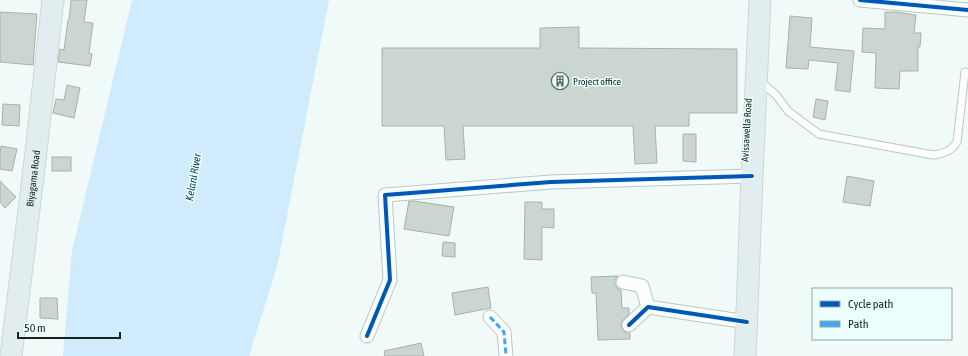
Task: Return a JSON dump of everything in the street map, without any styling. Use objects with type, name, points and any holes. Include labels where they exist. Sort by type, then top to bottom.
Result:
[{"type":"main road","name":"Biyagama Road","points":[[10,356],[35,162],[53,0]]},
{"type":"main road","name":"Avissawella Road","points":[[745,356],[760,0]]},
{"type":"street","points":[[860,0],[968,10]]},
{"type":"street","points":[[367,336],[390,280],[385,195],[551,182],[752,176]]},
{"type":"street","points":[[623,282],[642,286],[648,308]]},
{"type":"street","points":[[648,308],[747,322]]},
{"type":"street","points":[[630,325],[648,308]]},
{"type":"street","points":[[490,317],[504,332],[506,356]]},
{"type":"lane","points":[[757,78],[776,95],[788,112],[819,134],[933,155],[944,153],[953,149],[957,142],[965,72]]},
{"type":"water","name":"Kelani River","points":[[132,0],[329,0],[277,267],[249,356],[63,356],[72,251]]},
{"type":"building","points":[[71,0],[87,0],[84,22],[93,23],[89,53],[92,54],[90,66],[58,62],[60,49],[64,50]]},
{"type":"building","points":[[0,12],[37,14],[33,65],[0,62]]},
{"type":"building","points":[[885,12],[916,15],[914,33],[921,33],[920,47],[918,47],[918,71],[900,71],[899,89],[875,88],[876,53],[862,52],[863,28],[885,29]]},
{"type":"building","points":[[790,16],[812,18],[810,47],[854,51],[850,92],[835,90],[838,63],[809,60],[808,69],[786,68]]},
{"type":"building","name":"Project office","points":[[579,27],[579,48],[737,49],[737,113],[689,113],[689,126],[655,126],[657,163],[635,164],[633,126],[463,126],[465,159],[446,160],[444,126],[382,126],[382,48],[540,48],[540,28]]},
{"type":"building","points":[[67,85],[80,88],[74,118],[53,113],[56,99],[64,100]]},
{"type":"building","points":[[816,99],[828,101],[825,120],[813,117]]},
{"type":"building","points":[[3,104],[20,105],[19,126],[2,125]]},
{"type":"building","points":[[683,134],[696,134],[696,162],[683,161]]},
{"type":"building","points":[[1,146],[17,149],[12,171],[0,169]]},
{"type":"building","points":[[52,157],[71,157],[71,171],[52,171]]},
{"type":"building","points":[[847,176],[874,181],[870,206],[843,202]]},
{"type":"building","points":[[0,181],[16,197],[5,208],[0,202]]},
{"type":"building","points":[[409,201],[454,207],[449,236],[404,229]]},
{"type":"building","points":[[525,202],[542,202],[542,209],[554,209],[554,228],[542,227],[542,260],[524,259]]},
{"type":"building","points":[[443,242],[455,243],[455,257],[442,256]]},
{"type":"building","points":[[618,276],[615,280],[615,284],[617,288],[621,290],[622,308],[629,308],[629,314],[621,322],[621,326],[626,333],[630,333],[630,339],[598,340],[596,293],[592,293],[591,277]]},
{"type":"building","points":[[488,287],[491,308],[455,315],[452,293]]},
{"type":"building","points":[[40,298],[57,298],[58,319],[40,318]]},
{"type":"building","points":[[421,343],[424,356],[385,356],[384,351]]},
{"type":"marked path","points":[[490,317],[504,332],[506,356]]},
{"type":"cycle path","points":[[860,0],[968,10]]},
{"type":"cycle path","points":[[367,336],[390,280],[385,195],[551,182],[752,176]]},
{"type":"cycle path","points":[[629,325],[648,307],[747,322]]},
{"type":"place","name":"Project office","points":[[560,81]]}]
